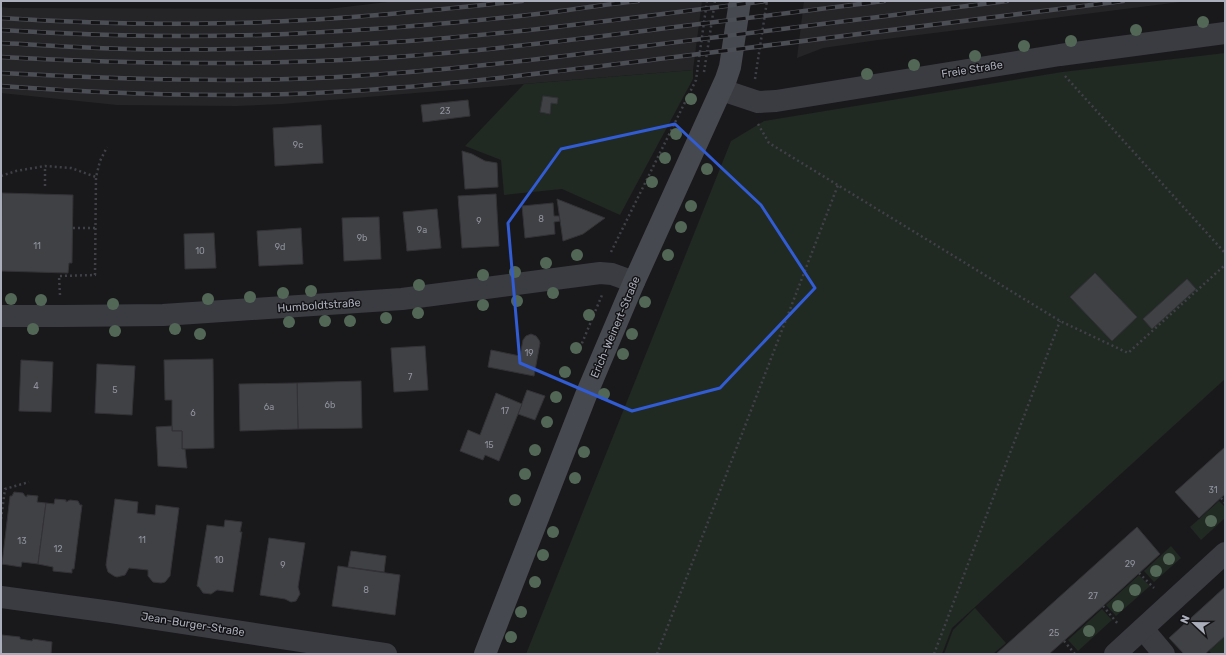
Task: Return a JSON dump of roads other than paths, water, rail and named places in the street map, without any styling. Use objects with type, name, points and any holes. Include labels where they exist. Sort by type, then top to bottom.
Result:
[{"type":"main road","name":"Erich-Weinert-Straße","points":[[485,654],[586,395],[634,282],[722,90],[730,67],[740,1]]},
{"type":"street","name":"Freie Straße","points":[[722,90],[758,102],[776,101],[1060,55],[1225,33]]},
{"type":"street","name":"Humboldtstraße","points":[[1,316],[163,316],[402,299],[600,273],[612,274],[634,282]]},
{"type":"street","points":[[1115,654],[1143,630],[1225,552]]},
{"type":"street","name":"Jean-Burger-Straße","points":[[1,597],[111,612],[386,654]]},
{"type":"street","points":[[1143,630],[1164,654]]},
{"type":"railway","points":[[1,18],[147,24],[270,22],[378,15],[522,1]]},
{"type":"railway","points":[[1,30],[144,36],[287,34],[481,20],[638,1]]},
{"type":"railway","points":[[1,43],[159,50],[254,49],[348,45],[428,40],[525,30],[766,1]]},
{"type":"railway","points":[[1,57],[143,63],[332,61],[439,54],[529,45],[884,1]]},
{"type":"railway","points":[[1,73],[182,80],[290,79],[385,74],[622,49],[1007,1]]},
{"type":"railway","points":[[1,86],[73,91],[181,95],[290,94],[384,89],[573,69],[1123,1]]}]
